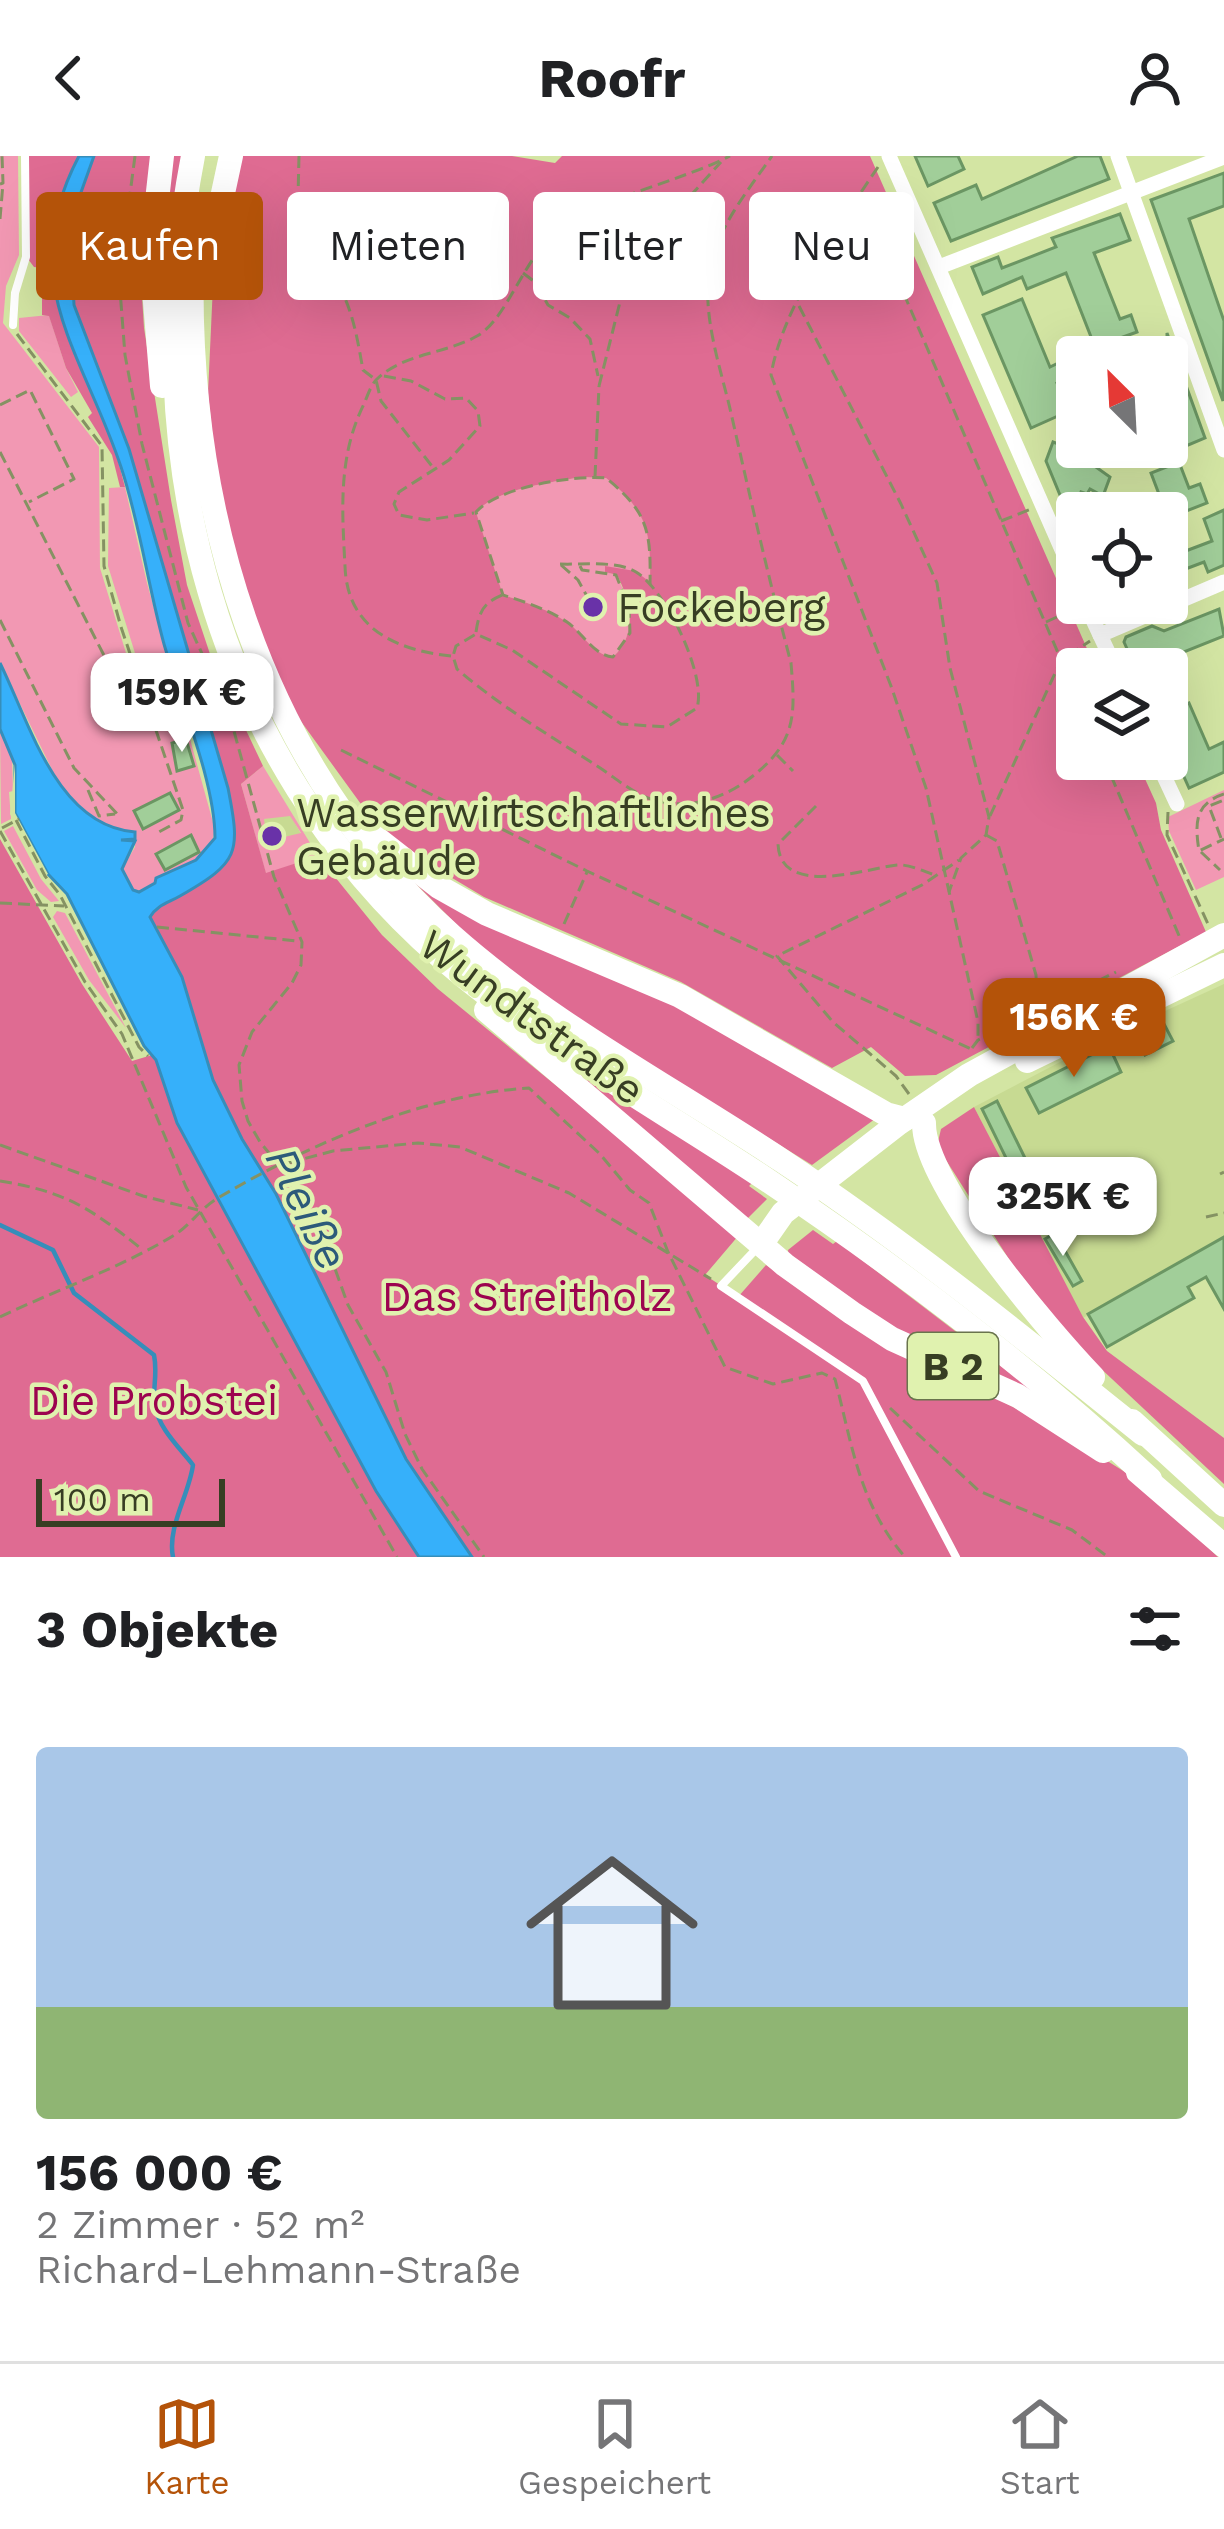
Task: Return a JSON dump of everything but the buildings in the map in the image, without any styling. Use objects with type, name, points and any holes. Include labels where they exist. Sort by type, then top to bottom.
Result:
[{"type":"main road","points":[[162,156],[151,254],[152,295],[160,380],[181,468]]},
{"type":"main road","name":"Wundtstraße","points":[[196,156],[179,228],[175,287],[174,382],[181,468],[225,643],[266,732],[305,800],[351,863],[442,958],[532,1028],[773,1169]]},
{"type":"main road","name":"Wundtstraße","points":[[196,156],[191,353],[202,460],[233,593],[255,654],[287,723],[339,806],[401,884],[494,970],[854,1225],[999,1317],[1143,1434]]},
{"type":"main road","points":[[191,353],[230,156]]},
{"type":"main road","points":[[339,806],[439,886],[488,914],[680,996],[886,1114],[913,1113],[1224,965]]},
{"type":"main road","points":[[763,1243],[784,1213],[913,1113],[969,1075],[1217,932]]},
{"type":"main road","name":"B 2","points":[[442,958],[496,1021],[785,1265],[892,1339],[1018,1396],[1150,1479],[1224,1546]]},
{"type":"main road","name":"B 2","points":[[913,1113],[937,1171],[1044,1323],[1143,1434],[1224,1504]]},
{"type":"main road","name":"Wundtstraße","points":[[854,1225],[1150,1479]]},
{"type":"street","points":[[888,156],[1056,536]]},
{"type":"street","points":[[1118,156],[1224,450]]},
{"type":"street","points":[[939,267],[1224,157]]},
{"type":"street","points":[[1100,634],[1224,582]]},
{"type":"street","points":[[1095,624],[1106,648]]},
{"type":"street","points":[[1166,780],[1177,804]]},
{"type":"lane","points":[[13,325],[15,293],[26,257],[25,156]]},
{"type":"lane","points":[[763,1243],[722,1286],[863,1382],[956,1557]]},
{"type":"path","points":[[0,219],[2,156]]},
{"type":"path","points":[[135,156],[119,277],[124,355],[142,444],[188,623],[229,713],[274,878],[302,942],[301,965],[292,983],[252,1032],[239,1064],[248,1121],[320,1227],[348,1305],[386,1372],[405,1434],[422,1468],[484,1557]]},
{"type":"path","points":[[299,156],[297,239],[312,259],[328,269],[344,295],[363,370],[376,380],[381,401],[435,470]]},
{"type":"path","points":[[453,656],[417,652],[374,630],[348,597],[342,485],[346,451],[376,380],[423,353],[478,336],[493,321],[521,272],[560,228],[730,156]]},
{"type":"path","points":[[476,634],[456,646],[457,669],[485,693],[627,788],[655,801],[686,804],[717,799],[744,785],[777,755],[795,712],[790,663],[729,407],[709,299],[710,268],[717,247],[772,156]]},
{"type":"path","points":[[862,192],[888,156]]},
{"type":"path","points":[[595,477],[599,386],[620,302],[635,281],[644,247],[722,160]]},
{"type":"path","points":[[521,272],[535,282],[548,305],[570,318],[590,339],[599,386]]},
{"type":"path","points":[[800,300],[775,352],[771,375],[892,686],[926,788],[979,1022],[978,1040]]},
{"type":"path","points":[[906,300],[1056,648]]},
{"type":"path","points":[[798,304],[937,583],[950,668],[989,818]]},
{"type":"path","points":[[13,325],[102,446],[106,465],[103,559],[183,811],[182,820],[157,833]]},
{"type":"path","points":[[384,376],[411,381],[445,399],[466,398],[478,411],[480,426],[435,470],[399,492],[394,504],[399,514],[427,520],[476,512],[485,502],[543,484],[606,478],[641,510],[650,584]]},
{"type":"path","points":[[0,405],[30,390],[74,479],[26,503]]},
{"type":"path","points":[[0,452],[112,671],[132,662]]},
{"type":"path","points":[[1000,522],[1042,504]]},
{"type":"path","points":[[476,512],[503,595]]},
{"type":"path","points":[[476,634],[512,650],[621,724],[667,727],[697,708],[701,694],[694,664],[650,584],[620,567],[560,564],[578,580],[593,607]]},
{"type":"path","points":[[476,634],[478,615],[487,602],[503,595],[540,607],[569,624],[598,652],[613,657],[630,633],[625,591],[616,575],[582,570],[580,565]]},
{"type":"path","points":[[1045,623],[1056,618]]},
{"type":"path","points":[[0,620],[74,769],[118,815],[99,816],[85,783]]},
{"type":"path","points":[[1079,648],[1100,634]]},
{"type":"path","points":[[777,956],[936,875],[986,836],[989,818],[1056,671]]},
{"type":"path","points":[[341,750],[587,871],[971,1049]]},
{"type":"path","points":[[777,755],[793,771]]},
{"type":"path","points":[[1113,780],[1181,939]]},
{"type":"path","points":[[1199,851],[1223,839],[1208,811],[1224,797]]},
{"type":"path","points":[[1220,870],[1199,851],[1196,825],[1198,812],[1207,802],[1224,797]]},
{"type":"path","points":[[1177,804],[1167,813],[1167,835],[1217,932]]},
{"type":"path","points":[[816,806],[778,844],[788,867],[832,877],[902,864],[936,875]]},
{"type":"path","points":[[148,1056],[18,820],[0,830],[86,982],[122,1034],[174,1161],[200,1211],[397,1557]]},
{"type":"path","points":[[986,836],[997,841],[1004,863],[1036,976],[1037,1012]]},
{"type":"path","points":[[949,894],[961,859]]},
{"type":"path","points":[[555,942],[587,871]]},
{"type":"path","points":[[0,903],[65,905]]},
{"type":"path","points":[[157,927],[302,942]]},
{"type":"path","points":[[777,956],[833,1022],[896,1076],[913,1113]]},
{"type":"path","points":[[122,1034],[130,1030]]},
{"type":"path","points":[[127,1044],[136,1040]]},
{"type":"path","points":[[134,1058],[142,1050]]},
{"type":"path","points":[[0,1317],[144,1251],[181,1231],[215,1199],[367,1124],[487,1091],[529,1088],[600,1154],[630,1190],[649,1203],[725,1367],[772,1384],[822,1373],[835,1379],[861,1488],[887,1536],[905,1557]]},
{"type":"path","points":[[280,1165],[333,1151],[418,1143],[460,1147],[569,1192],[722,1286]]},
{"type":"path","points":[[0,1144],[143,1196],[200,1211]]},
{"type":"path","points":[[0,1181],[74,1199],[144,1251]]},
{"type":"path","points":[[1206,1217],[1224,1213]]},
{"type":"path","points":[[863,1382],[979,1492],[1072,1530],[1108,1557]]},
{"type":"shaded area","points":[[0,156],[18,156],[19,255],[6,286],[3,323],[99,447],[100,568],[148,725],[156,721],[108,566],[109,488],[125,487],[214,826],[204,854],[139,892],[133,891],[122,869],[135,847],[135,831],[110,831],[61,788],[0,663]]},
{"type":"shaded area","points":[[49,315],[78,392],[71,397],[19,331],[19,318]]},
{"type":"shaded area","points":[[581,477],[606,478],[620,490],[639,513],[648,536],[650,584],[634,571],[606,572],[616,575],[630,617],[626,638],[613,657],[600,652],[559,617],[503,595],[476,512],[511,492]]},
{"type":"shaded area","points":[[0,729],[12,755],[13,791],[9,792],[11,819],[1,824]]},
{"type":"shaded area","points":[[263,766],[318,856],[266,874],[241,784]],"holes":[[[290,816],[301,833],[267,841],[264,819]]]},
{"type":"shaded area","points":[[1224,790],[1224,877],[1196,890],[1169,831],[1168,817]]},
{"type":"shaded area","points":[[290,815],[301,834],[267,841],[263,819]]},
{"type":"shaded area","points":[[13,826],[41,879],[59,901],[51,902],[37,890],[4,831]]},
{"type":"shaded area","points":[[57,911],[65,913],[126,1028],[89,980],[53,917]]},
{"type":"shaded area","points":[[1224,984],[1224,1237],[1083,1318],[974,1107],[1106,1038]]},
{"type":"green space","points":[[28,156],[79,156],[64,192],[36,192],[36,267],[28,259]]},
{"type":"green space","name":"Das Streitholz","points":[[94,156],[151,156],[148,192],[81,192]]},
{"type":"green space","points":[[166,156],[182,156],[178,192],[162,192]]},
{"type":"green space","points":[[238,156],[512,156],[555,163],[562,156],[870,156],[886,192],[749,192],[749,300],[914,300],[914,256],[1056,578],[1056,624],[1076,624],[1087,648],[1056,648],[1056,780],[1146,780],[1161,830],[1206,932],[936,1075],[905,1076],[871,1047],[832,1068],[681,982],[484,897],[407,851],[366,811],[292,709],[260,638],[219,496],[208,393],[212,300],[263,300],[263,192],[231,192]],"holes":[[[581,477],[606,478],[630,501],[647,535],[650,582],[635,571],[605,566],[605,572],[617,575],[630,617],[626,638],[613,657],[600,652],[559,617],[503,595],[476,512],[486,504],[525,488]]]},
{"type":"green space","points":[[42,300],[57,300],[125,487],[120,487],[112,455],[66,368],[49,316],[42,315]]},
{"type":"green space","name":"Das Streitholz","points":[[74,300],[142,300],[187,585],[210,654],[263,766],[241,784],[266,873],[318,856],[382,935],[438,989],[739,1235],[705,1275],[738,1297],[766,1265],[857,1327],[1056,1429],[1133,1477],[1218,1557],[472,1557],[406,1459],[276,1194],[242,1139],[213,1080],[182,977],[150,917],[156,907],[215,875],[228,788],[129,449]]},
{"type":"green space","name":"Die Probstei","points":[[0,839],[82,984],[132,1061],[152,1055],[156,1060],[177,1123],[376,1491],[419,1557],[0,1557]]},
{"type":"green space","points":[[384,852],[677,1002],[879,1116],[812,1165],[558,1007],[473,941]]},
{"type":"green space","name":"Das Streitholz","points":[[557,1056],[752,1183],[749,1186],[767,1199],[746,1220]]},
{"type":"green space","points":[[974,1107],[1083,1317],[1107,1351],[1224,1438],[1224,1484],[1080,1349],[1012,1264],[937,1146],[941,1129]]},
{"type":"green space","name":"Das Streitholz","points":[[813,1230],[833,1244],[837,1241],[1064,1414],[869,1316],[789,1258],[788,1250]]},
{"type":"water","points":[[79,156],[94,156],[81,192],[64,192]]},
{"type":"water","points":[[58,300],[74,300],[129,449],[228,788],[234,828],[225,864],[150,917],[182,977],[213,1080],[242,1139],[276,1194],[406,1459],[472,1557],[419,1557],[376,1491],[177,1123],[156,1060],[144,1046],[67,894],[48,874],[15,813],[15,765],[0,729],[0,663],[35,742],[66,792],[108,826],[135,832],[135,839],[121,840],[135,841],[122,869],[133,890],[139,892],[156,878],[196,860],[215,838],[203,767],[164,644],[128,489]]},
{"type":"pier","points":[[15,764],[15,813],[48,874],[43,877],[10,814]]},
{"type":"waterway","points":[[0,1225],[53,1250],[74,1293],[154,1355],[154,1399],[160,1422],[193,1465],[173,1534],[173,1557]]},
{"type":"place","name":"Fockeberg","points":[[593,607]]},
{"type":"place","name":"Wasserwirtschaftliches Gebäude","points":[[272,836]]},
{"type":"water label","name":"Pleiße","points":[[307,1208]]}]
